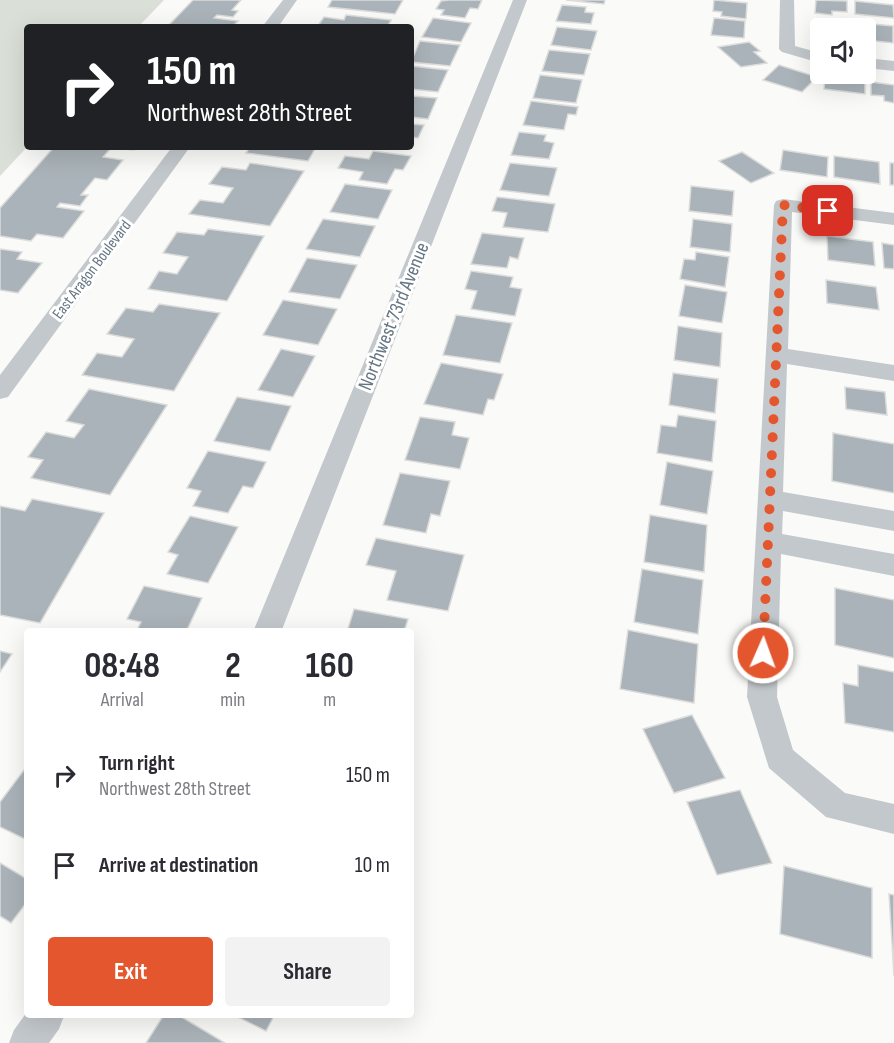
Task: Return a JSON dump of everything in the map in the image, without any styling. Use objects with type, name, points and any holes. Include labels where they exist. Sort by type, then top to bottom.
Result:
[{"type":"street","points":[[272,24],[290,0]]},
{"type":"street","name":"Northwest 73rd Avenue","points":[[269,628],[520,0]]},
{"type":"street","points":[[787,0],[787,49],[810,55]]},
{"type":"street","points":[[876,64],[894,66]]},
{"type":"street","name":"East Aragon Boulevard","points":[[0,391],[179,150]]},
{"type":"street","points":[[894,219],[783,205],[762,697],[780,758],[837,806],[894,819]]},
{"type":"street","points":[[777,355],[894,373]]},
{"type":"street","points":[[769,499],[894,521]]},
{"type":"street","points":[[767,541],[894,565]]},
{"type":"street","points":[[27,1043],[45,1018]]},
{"type":"shaded area","points":[[0,0],[164,0],[141,24],[24,24],[24,150],[0,176]]},
{"type":"building","points":[[193,0],[241,0],[232,10],[238,11],[233,17],[217,15],[214,18],[238,21],[235,24],[170,24]]},
{"type":"building","points":[[332,0],[403,0],[395,14],[328,7]]},
{"type":"building","points":[[482,0],[478,9],[470,8],[465,18],[441,15],[444,10],[436,9],[441,1]]},
{"type":"building","points":[[566,0],[605,0],[604,4]]},
{"type":"building","points":[[714,0],[747,3],[746,19],[721,16],[722,12],[713,11]]},
{"type":"building","points":[[816,0],[847,1],[847,12],[832,11],[832,15],[815,13]]},
{"type":"building","points":[[855,1],[893,5],[894,18],[855,14]]},
{"type":"building","points":[[562,5],[586,7],[585,12],[594,13],[591,24],[556,21]]},
{"type":"building","points":[[346,15],[391,20],[389,24],[319,24],[324,17],[344,20]]},
{"type":"building","points":[[433,18],[471,23],[461,42],[422,37]]},
{"type":"building","points":[[714,18],[745,21],[744,38],[711,35]]},
{"type":"building","points":[[876,24],[893,26],[893,43],[876,41]]},
{"type":"building","points":[[557,27],[597,31],[591,50],[551,45]]},
{"type":"building","points":[[420,41],[460,45],[450,66],[414,62],[414,55]]},
{"type":"building","points":[[749,42],[760,51],[754,52],[767,63],[741,67],[718,47]]},
{"type":"building","points":[[549,50],[590,54],[584,75],[542,71]]},
{"type":"building","points":[[779,65],[810,75],[810,84],[802,92],[763,80]]},
{"type":"building","points":[[414,66],[448,70],[438,92],[414,89]]},
{"type":"building","points":[[540,75],[582,80],[576,103],[533,98]]},
{"type":"building","points":[[824,84],[865,84],[865,94],[824,89]]},
{"type":"building","points":[[871,84],[894,85],[894,103],[884,101],[884,96],[871,95]]},
{"type":"building","points":[[414,96],[437,98],[428,119],[414,117]]},
{"type":"building","points":[[531,101],[578,107],[576,115],[568,114],[564,130],[523,125]]},
{"type":"building","points":[[414,124],[424,125],[418,138],[414,137]]},
{"type":"building","points":[[519,132],[546,135],[544,141],[554,143],[549,159],[511,155]]},
{"type":"building","points":[[51,150],[109,150],[103,157],[123,160],[107,180],[95,178],[81,195],[88,195],[80,206],[60,203],[57,207],[84,211],[63,238],[37,234],[31,241],[0,236],[0,208]]},
{"type":"building","points":[[248,150],[314,150],[308,161],[246,153]]},
{"type":"building","points":[[783,150],[828,157],[827,177],[780,170]]},
{"type":"building","points":[[373,151],[411,156],[403,170],[395,169],[387,184],[359,180],[363,172],[338,168],[345,156],[369,159]]},
{"type":"building","points":[[742,152],[774,173],[751,183],[719,161]]},
{"type":"building","points":[[834,156],[879,162],[880,184],[834,177]]},
{"type":"building","points":[[250,163],[304,171],[270,226],[189,214],[200,200],[223,203],[233,188],[209,184],[222,167],[246,170]]},
{"type":"building","points":[[510,163],[557,168],[549,196],[500,190]]},
{"type":"building","points":[[890,163],[894,163],[894,185],[890,185]]},
{"type":"building","points":[[345,184],[392,190],[378,219],[330,212]]},
{"type":"building","points":[[691,186],[734,191],[732,216],[689,211]]},
{"type":"building","points":[[497,197],[555,204],[548,232],[503,227],[507,213],[492,211]]},
{"type":"building","points":[[323,219],[375,226],[360,257],[306,249]]},
{"type":"building","points":[[693,219],[732,224],[730,252],[690,247]]},
{"type":"building","points":[[208,229],[264,236],[227,301],[148,289],[159,271],[177,274],[188,257],[163,253],[177,232],[204,235]]},
{"type":"building","points":[[482,233],[524,238],[518,259],[510,257],[507,268],[471,264]]},
{"type":"building","points":[[827,236],[873,242],[875,266],[828,260]]},
{"type":"building","points":[[882,243],[894,245],[894,269],[884,268]]},
{"type":"building","points":[[0,249],[22,252],[17,259],[42,263],[18,293],[0,290]]},
{"type":"building","points":[[696,252],[729,257],[725,287],[680,279],[684,259],[695,260]]},
{"type":"building","points":[[307,258],[357,265],[340,299],[289,292]]},
{"type":"building","points":[[471,271],[513,277],[510,287],[522,289],[515,316],[471,309],[477,291],[465,289]]},
{"type":"building","points":[[826,280],[876,287],[879,310],[827,303]]},
{"type":"building","points":[[685,285],[727,292],[722,323],[679,316]]},
{"type":"building","points":[[283,300],[337,309],[318,345],[263,335]]},
{"type":"building","points":[[159,304],[220,313],[174,391],[82,375],[97,353],[122,357],[134,339],[107,334],[126,308],[153,312]]},
{"type":"building","points":[[456,315],[512,323],[500,363],[443,355]]},
{"type":"building","points":[[678,326],[722,333],[720,367],[674,360]]},
{"type":"building","points":[[281,349],[315,356],[293,397],[258,390]]},
{"type":"building","points":[[441,363],[503,374],[494,400],[488,399],[483,415],[424,404]]},
{"type":"building","points":[[673,373],[718,379],[715,413],[669,405]]},
{"type":"building","points":[[845,387],[885,392],[887,415],[846,409]]},
{"type":"building","points":[[89,389],[167,405],[110,495],[31,478],[43,460],[28,457],[46,432],[74,438],[84,425],[66,421]]},
{"type":"building","points":[[237,397],[291,406],[270,451],[214,441]]},
{"type":"building","points":[[678,415],[716,421],[712,462],[657,453],[661,425],[676,427]]},
{"type":"building","points":[[420,417],[455,422],[452,435],[469,438],[460,469],[405,460]]},
{"type":"building","points":[[833,433],[894,444],[894,493],[832,481]]},
{"type":"building","points":[[208,451],[266,462],[253,488],[243,486],[228,513],[193,506],[201,491],[187,488]]},
{"type":"building","points":[[667,462],[713,471],[707,514],[660,505]]},
{"type":"building","points":[[400,473],[450,481],[440,516],[431,514],[426,533],[383,525]]},
{"type":"building","points":[[32,499],[104,513],[40,623],[0,615],[0,506],[25,511]]},
{"type":"building","points":[[650,515],[707,525],[704,572],[644,562]]},
{"type":"building","points":[[190,516],[238,527],[208,583],[167,574],[178,555],[168,552]]},
{"type":"building","points":[[376,538],[464,555],[448,611],[387,600],[396,571],[366,565]]},
{"type":"building","points":[[642,569],[703,580],[698,634],[634,622]]},
{"type":"building","points":[[144,586],[202,598],[188,628],[138,628],[141,622],[127,619]]},
{"type":"building","points":[[835,588],[894,600],[894,658],[835,645]]},
{"type":"building","points":[[354,609],[408,619],[405,628],[348,628]]},
{"type":"building","points":[[628,630],[698,644],[694,703],[620,689]]},
{"type":"building","points":[[0,651],[12,654],[0,672]]},
{"type":"building","points":[[858,665],[894,672],[894,732],[845,723],[843,683],[858,686]]},
{"type":"building","points":[[692,715],[725,778],[674,793],[643,729]]},
{"type":"building","points":[[24,770],[24,839],[0,827],[0,802]]},
{"type":"building","points":[[740,790],[772,863],[717,875],[687,802]]},
{"type":"building","points":[[0,863],[24,877],[24,906],[11,923],[0,916]]},
{"type":"building","points":[[784,866],[872,888],[872,958],[780,934]]},
{"type":"building","points":[[889,894],[894,895],[894,976]]},
{"type":"building","points":[[162,1018],[183,1018],[225,1043],[146,1043]]},
{"type":"building","points":[[240,1018],[273,1018],[266,1031]]},
{"type":"route","points":[[763,653],[783,205],[828,211]]}]
